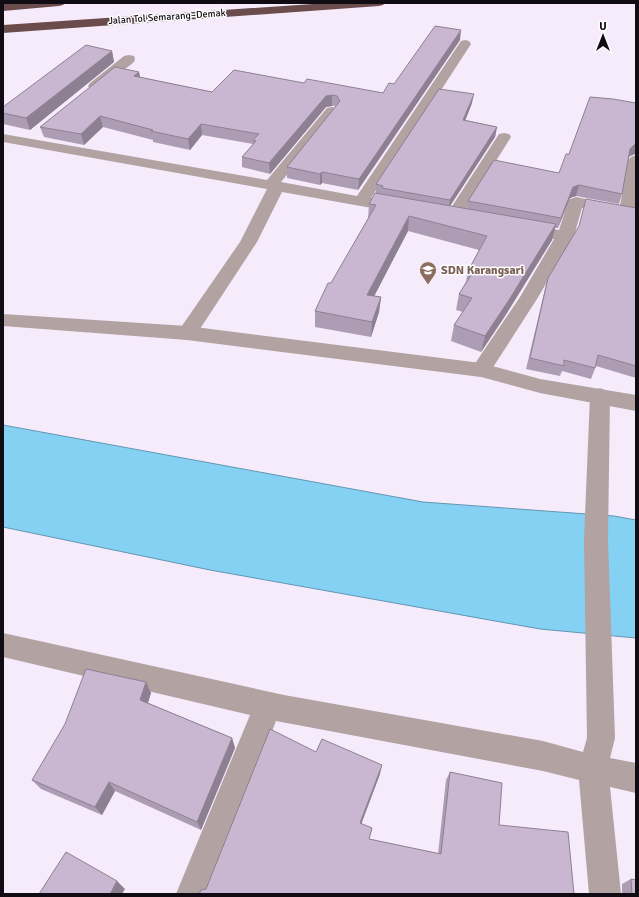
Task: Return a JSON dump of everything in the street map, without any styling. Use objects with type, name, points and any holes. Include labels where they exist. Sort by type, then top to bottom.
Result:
[{"type":"highway","points":[[3,7],[59,3]]},
{"type":"highway","name":"Jalan Tol Semarang–Demak","points":[[3,29],[379,3]]},
{"type":"street","points":[[362,200],[465,44]]},
{"type":"street","points":[[86,93],[129,59]]},
{"type":"street","points":[[187,333],[248,242],[274,186],[332,111]]},
{"type":"street","points":[[26,142],[38,132]]},
{"type":"street","points":[[453,217],[504,137]]},
{"type":"street","points":[[3,138],[362,200],[417,211]]},
{"type":"street","points":[[481,370],[528,299],[565,236],[576,202],[631,214],[636,160]]},
{"type":"street","points":[[505,226],[565,236]]},
{"type":"street","points":[[3,320],[187,333],[481,370],[540,386],[636,403]]},
{"type":"street","points":[[600,396],[596,540],[601,738],[593,769],[605,894]]},
{"type":"street","points":[[3,645],[268,705],[543,756],[636,778]]},
{"type":"street","points":[[192,894],[268,705]]},
{"type":"water","points":[[3,425],[423,502],[614,516],[636,520],[636,638],[540,629],[210,570],[3,527]]},
{"type":"building","points":[[435,26],[461,30],[359,179],[322,172],[320,174],[287,167],[340,101],[337,96],[332,95],[326,96],[269,163],[242,157],[256,141],[253,140],[259,134],[201,124],[188,139],[151,131],[153,130],[100,116],[81,134],[40,127],[115,67],[139,72],[134,76],[212,92],[234,70],[304,83],[307,79],[383,93],[389,83],[394,84]]},
{"type":"building","points":[[86,45],[112,51],[26,118],[3,113],[3,107]]},
{"type":"building","points":[[439,89],[474,94],[463,120],[497,127],[450,200],[382,188],[383,186],[376,184]]},
{"type":"building","points":[[590,97],[636,103],[636,144],[630,149],[622,194],[579,185],[573,187],[561,218],[468,201],[494,160],[559,173],[566,154],[569,154]]},
{"type":"building","points":[[375,193],[556,224],[485,336],[454,325],[472,298],[459,294],[473,272],[468,271],[487,236],[409,216],[367,295],[381,297],[372,322],[315,311],[328,283],[331,283],[376,205],[369,204]]},
{"type":"building","points":[[586,199],[636,208],[636,366],[598,355],[595,368],[564,360],[564,366],[530,358],[548,278],[579,226]]},
{"type":"building","points":[[86,669],[146,682],[140,700],[232,738],[197,822],[109,782],[95,807],[32,780],[65,724]]},
{"type":"building","points":[[270,729],[316,752],[322,739],[382,765],[360,823],[372,828],[369,839],[441,854],[450,772],[502,783],[499,825],[568,832],[574,894],[199,894],[201,890],[206,889]]},
{"type":"building","points":[[66,852],[117,881],[110,894],[39,894]]},
{"type":"building","points":[[631,879],[636,880],[636,894],[632,894]]},
{"type":"place","name":"SDN Karangsari","points":[[428,285]]}]
